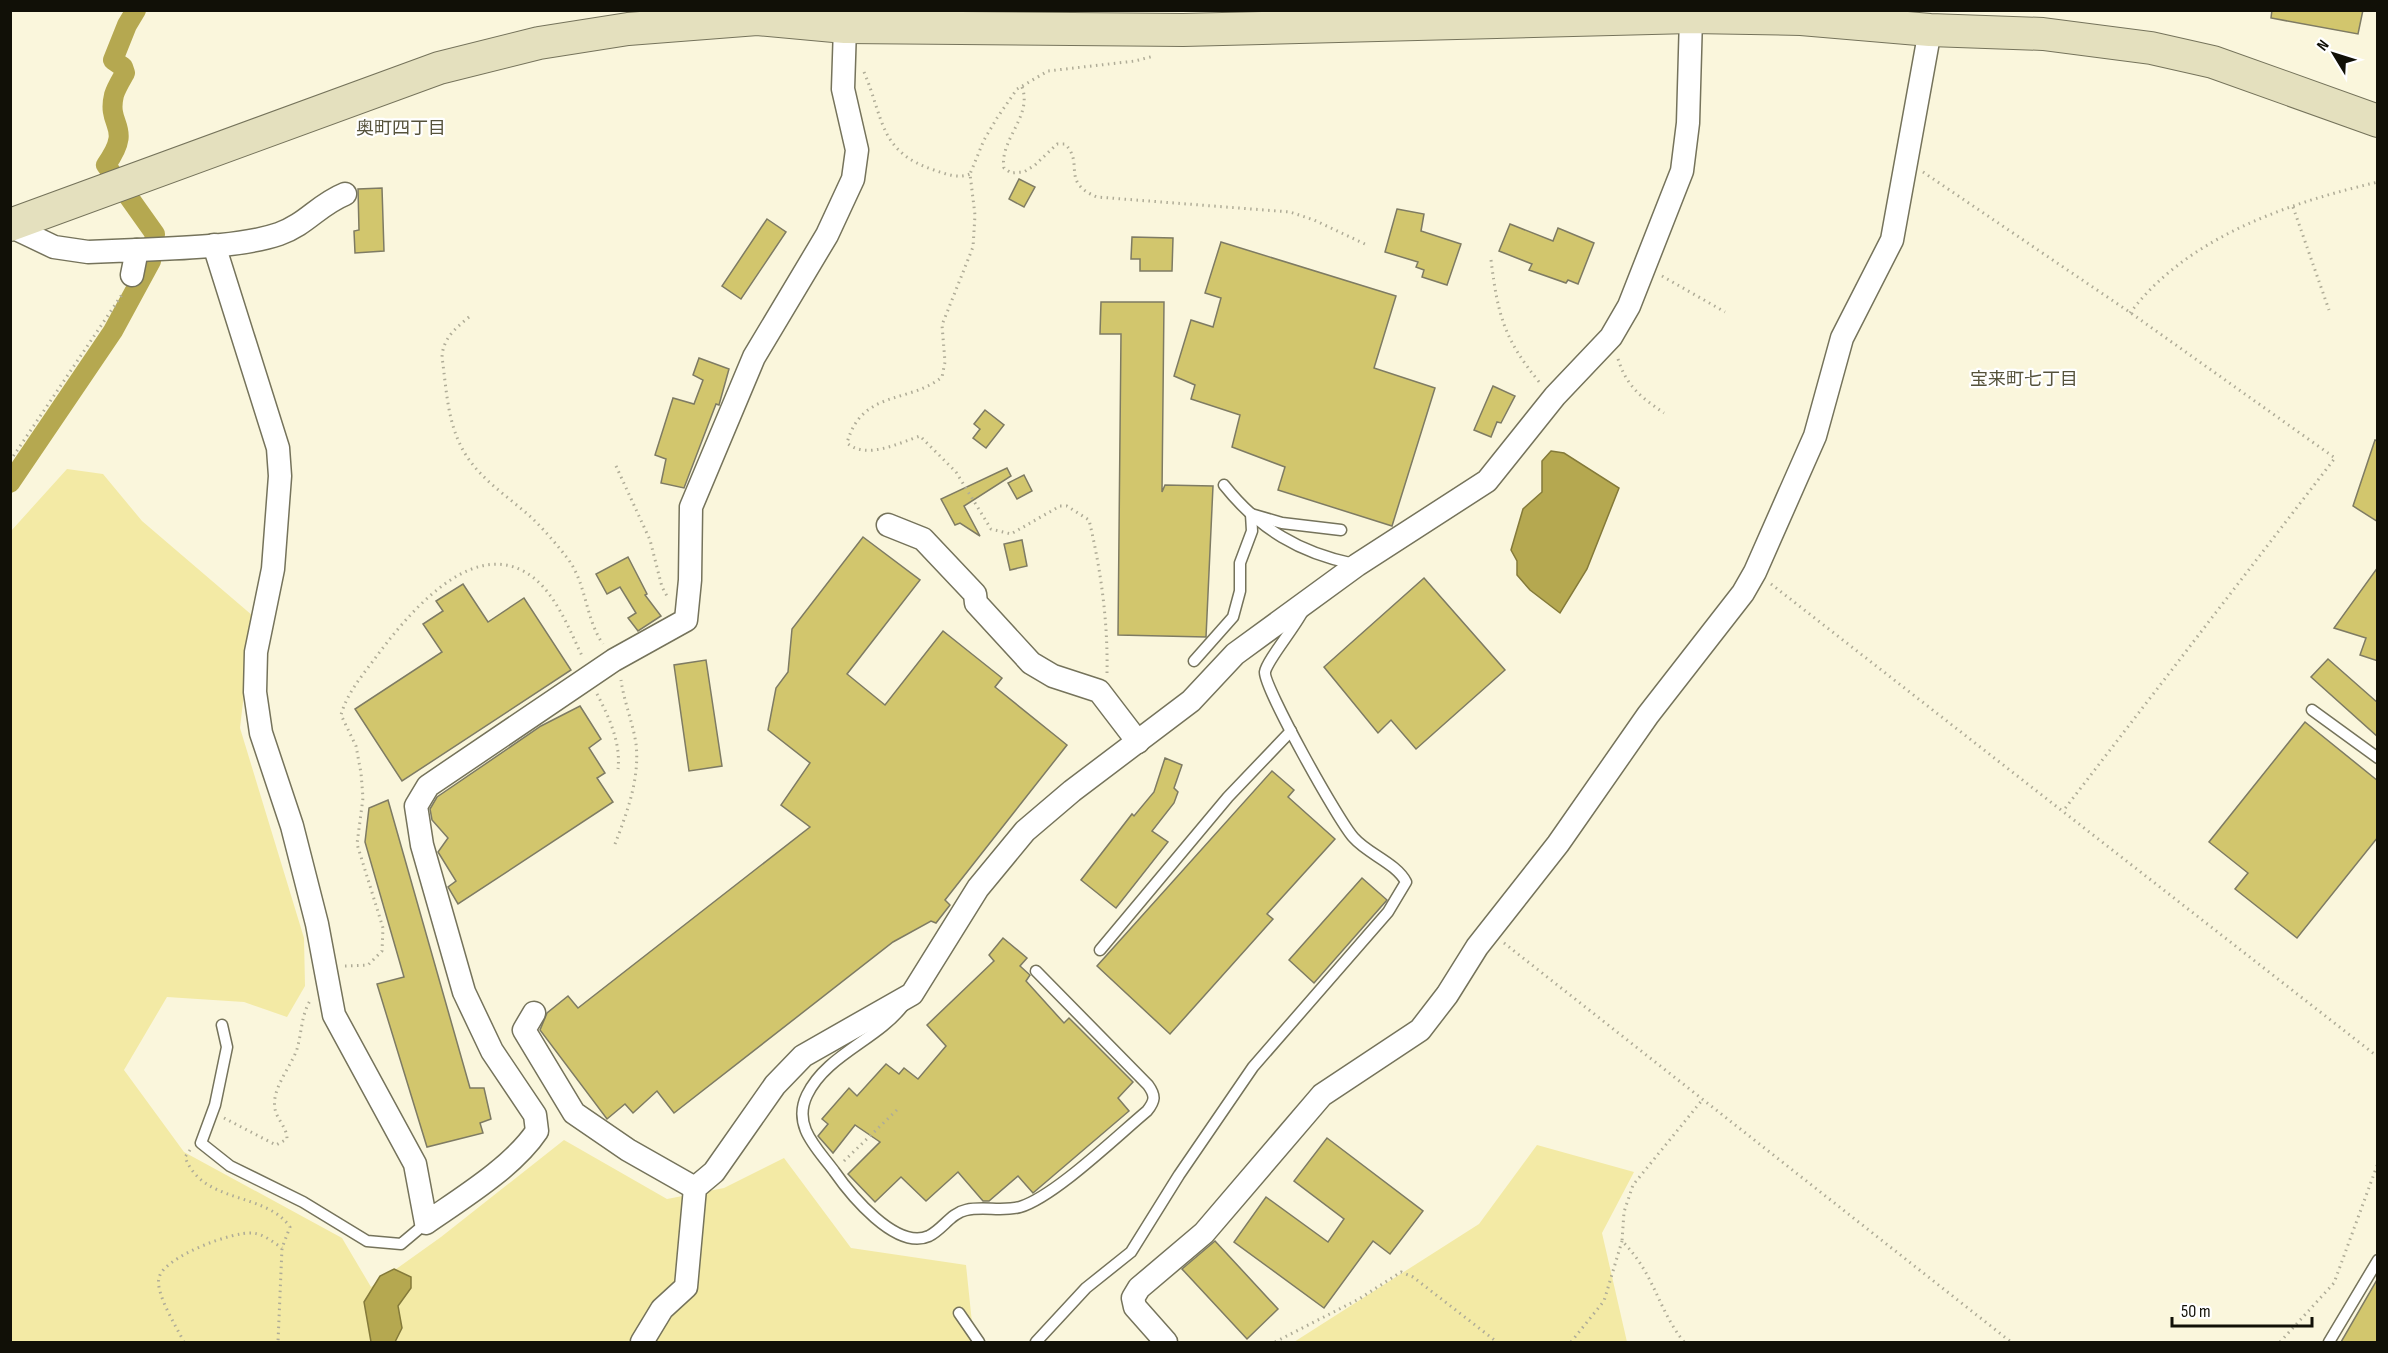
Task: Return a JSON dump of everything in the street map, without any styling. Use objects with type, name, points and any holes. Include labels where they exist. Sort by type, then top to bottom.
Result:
[{"type":"street","points":[[642,1342],[662,1309],[686,1287],[695,1188],[714,1172],[775,1085],[802,1056],[912,994],[978,888],[1025,831],[1191,701],[1235,654],[1357,565],[1487,481],[1555,396],[1612,335],[1629,306],[1682,171],[1688,123],[1691,17]]},
{"type":"street","points":[[10,226],[439,68],[539,43],[678,23],[758,20],[845,37],[1185,20],[1691,17],[1802,19],[1930,30],[2043,34],[2151,48],[2212,62],[2378,121]]},
{"type":"street","points":[[1166,1342],[1135,1307],[1133,1298],[1139,1288],[1204,1233],[1322,1095],[1420,1030],[1447,995],[1477,947],[1558,844],[1648,715],[1743,593],[1755,572],[1815,436],[1842,338],[1892,240],[1908,162],[1930,30]]},
{"type":"street","points":[[214,245],[278,448],[280,476],[273,569],[256,652],[255,692],[261,733],[292,826],[316,924],[334,1015],[416,1164],[426,1223],[462,1198],[527,1146],[537,1131],[535,1115],[492,1051],[464,992],[422,845],[416,806],[428,786],[617,659],[686,620],[690,580],[690,507],[754,357],[827,235],[853,179],[857,150],[843,89],[845,37]]},
{"type":"street","points":[[10,226],[54,247],[88,252],[214,245],[278,234],[305,221],[325,202],[345,194]]},
{"type":"street","points":[[132,275],[137,250]]},
{"type":"street","points":[[888,525],[923,539],[975,594],[976,603],[1031,663],[1053,676],[1099,691],[1138,742]]},
{"type":"street","points":[[534,1012],[524,1030],[574,1113],[628,1150],[695,1188]]},
{"type":"lane","points":[[1224,485],[1251,514],[1295,545],[1320,557],[1357,565]]},
{"type":"lane","points":[[1251,514],[1282,523],[1341,530]]},
{"type":"lane","points":[[1194,661],[1233,617],[1240,591],[1240,563],[1252,531],[1251,514]]},
{"type":"lane","points":[[1036,1342],[1086,1288],[1131,1252],[1179,1175],[1253,1067],[1350,958],[1388,912],[1406,882],[1353,838],[1290,730],[1266,682],[1265,670],[1296,625],[1309,598]]},
{"type":"lane","points":[[2312,710],[2378,758]]},
{"type":"lane","points":[[1100,950],[1228,797],[1290,730]]},
{"type":"lane","points":[[912,994],[892,1020],[818,1077],[806,1096],[802,1117],[807,1137],[845,1186],[882,1223],[897,1233],[912,1238],[927,1237],[956,1214],[966,1210],[1008,1210],[1041,1197],[1147,1111],[1155,1101],[1154,1094],[1148,1085],[1036,971]]},
{"type":"lane","points":[[222,1025],[227,1047],[215,1105],[201,1143],[230,1166],[303,1202],[367,1241],[401,1244],[426,1223]]},
{"type":"lane","points":[[2329,1342],[2378,1260]]},
{"type":"lane","points":[[959,1313],[979,1342]]},
{"type":"path","points":[[1099,691],[1107,674],[1108,633],[1096,549],[1089,520],[1067,506],[1060,506],[1020,530],[1002,533],[991,529],[956,472],[920,436],[871,451],[852,449],[846,443],[850,431],[864,413],[880,402],[931,387],[942,377],[945,362],[942,325],[973,248],[975,215],[970,174],[984,140],[1017,89],[1048,71],[1135,61],[1161,54],[1174,46],[1185,20]]},
{"type":"path","points":[[845,37],[865,72],[886,134],[897,151],[930,169],[952,176],[964,177],[970,174]]},
{"type":"path","points":[[1021,86],[1026,97],[1020,119],[1003,160],[1004,168],[1011,173],[1024,172],[1057,144],[1065,144],[1072,151],[1074,178],[1083,191],[1097,197],[1290,212],[1314,220],[1367,245]]},
{"type":"path","points":[[1908,162],[2130,313],[2335,458],[2063,811]]},
{"type":"path","points":[[2130,313],[2146,291],[2190,255],[2244,227],[2293,207],[2378,182]]},
{"type":"path","points":[[2293,207],[2329,310]]},
{"type":"path","points":[[1491,260],[1503,327],[1517,355],[1545,390],[1555,396]]},
{"type":"path","points":[[1646,264],[1679,288],[1725,312]]},
{"type":"path","points":[[10,461],[132,275]]},
{"type":"path","points":[[469,317],[454,329],[442,347],[450,416],[459,442],[483,477],[534,521],[570,562],[580,581],[590,619],[617,659],[624,704],[636,742],[638,764],[627,812],[615,844]]},
{"type":"path","points":[[1612,335],[1615,339],[1624,378],[1648,402],[1664,413]]},
{"type":"path","points":[[616,466],[650,540],[662,588],[674,608],[686,620]]},
{"type":"path","points":[[1755,572],[2378,1057]]},
{"type":"path","points":[[1490,933],[2011,1342]]},
{"type":"path","points":[[1571,1342],[1604,1301],[1622,1241],[1624,1212],[1633,1185],[1703,1099]]},
{"type":"path","points":[[834,1171],[899,1108]]},
{"type":"path","points":[[201,1143],[192,1148],[185,1157],[188,1164],[221,1194],[269,1210],[284,1219],[290,1227],[282,1248],[278,1342]]},
{"type":"path","points":[[2280,1342],[2334,1283],[2378,1163]]},
{"type":"path","points":[[184,1342],[159,1290],[159,1276],[165,1267],[214,1240],[236,1235],[253,1233],[282,1248]]},
{"type":"path","points":[[1622,1241],[1639,1257],[1652,1279],[1666,1317],[1684,1342]]},
{"type":"path","points":[[1275,1342],[1359,1299],[1401,1272],[1413,1277],[1497,1342]]},
{"type":"shaded area","points":[[1551,451],[1564,453],[1619,488],[1587,569],[1560,613],[1530,590],[1517,575],[1517,561],[1511,550],[1523,509],[1542,492],[1542,461]]},
{"type":"shaded area","points":[[67,469],[103,474],[142,521],[253,616],[240,728],[304,938],[305,986],[287,1017],[244,1002],[167,997],[124,1070],[184,1152],[342,1238],[371,1287],[441,1237],[564,1140],[667,1199],[724,1188],[784,1158],[851,1248],[966,1265],[974,1342],[11,1342],[11,531]]},
{"type":"shaded area","points":[[1537,1145],[1634,1172],[1602,1233],[1627,1342],[1294,1342],[1479,1224]]},
{"type":"shaded area","points":[[394,1269],[411,1277],[411,1288],[398,1306],[402,1328],[395,1342],[371,1342],[364,1302],[380,1276]]},
{"type":"building","points":[[2272,10],[2363,10],[2358,34],[2271,18]]},
{"type":"building","points":[[1019,179],[1035,187],[1024,207],[1009,199]]},
{"type":"building","points":[[382,188],[384,251],[355,253],[354,231],[359,230],[358,189]]},
{"type":"building","points":[[1397,209],[1424,214],[1421,231],[1461,244],[1447,285],[1422,277],[1424,270],[1416,267],[1418,262],[1385,252]]},
{"type":"building","points":[[767,219],[786,232],[741,299],[722,286]]},
{"type":"building","points":[[1510,224],[1553,241],[1558,228],[1594,243],[1578,284],[1568,280],[1566,283],[1529,270],[1532,264],[1499,251]]},
{"type":"building","points":[[1132,237],[1173,238],[1172,271],[1140,271],[1140,259],[1131,259]]},
{"type":"building","points":[[1221,242],[1396,296],[1374,368],[1435,388],[1392,526],[1278,490],[1285,467],[1232,447],[1240,415],[1191,399],[1195,385],[1174,376],[1191,320],[1213,327],[1221,298],[1205,293]]},
{"type":"building","points":[[1101,302],[1164,302],[1162,492],[1165,485],[1213,486],[1206,637],[1118,635],[1121,334],[1100,334]]},
{"type":"building","points":[[699,358],[729,369],[719,405],[716,404],[684,488],[661,483],[666,459],[655,455],[673,398],[694,404],[703,380],[693,375]]},
{"type":"building","points":[[1493,386],[1515,396],[1501,423],[1497,422],[1491,437],[1474,430]]},
{"type":"building","points":[[985,410],[1004,425],[986,448],[973,438],[980,429],[974,424]]},
{"type":"building","points":[[2375,440],[2378,441],[2378,522],[2353,506]]},
{"type":"building","points":[[1007,468],[1011,476],[964,506],[980,536],[960,523],[955,525],[941,499]]},
{"type":"building","points":[[1024,475],[1032,491],[1017,499],[1008,483]]},
{"type":"building","points":[[863,537],[920,580],[847,674],[885,705],[943,631],[1002,678],[995,687],[1067,745],[945,900],[950,905],[936,923],[931,921],[893,942],[674,1113],[657,1091],[633,1113],[625,1104],[607,1119],[540,1030],[547,1013],[568,996],[578,1008],[810,827],[781,805],[810,763],[768,730],[776,688],[788,672],[792,629]]},
{"type":"building","points":[[1022,540],[1027,566],[1010,570],[1004,544]]},
{"type":"building","points":[[628,557],[647,594],[645,595],[661,616],[638,631],[628,618],[636,613],[620,587],[607,594],[596,574]]},
{"type":"building","points":[[2378,567],[2378,661],[2360,655],[2366,638],[2334,628]]},
{"type":"building","points":[[1424,578],[1505,670],[1416,749],[1391,720],[1378,733],[1324,667]]},
{"type":"building","points":[[463,584],[488,622],[524,598],[571,670],[402,781],[355,709],[442,652],[423,624],[443,611],[436,601]]},
{"type":"building","points":[[2328,659],[2378,703],[2378,737],[2311,677]]},
{"type":"building","points":[[706,660],[722,766],[689,771],[674,665]]},
{"type":"building","points":[[580,706],[601,739],[589,748],[605,773],[597,778],[613,802],[458,904],[448,887],[456,881],[438,852],[448,838],[432,820],[430,809],[437,797],[541,726]]},
{"type":"building","points":[[2305,722],[2378,781],[2378,837],[2297,938],[2235,889],[2248,873],[2209,842]]},
{"type":"building","points":[[1165,758],[1182,765],[1174,788],[1178,792],[1174,803],[1152,831],[1168,842],[1116,908],[1081,880],[1132,814],[1134,816],[1154,792]]},
{"type":"building","points":[[1272,771],[1294,790],[1288,797],[1335,839],[1267,914],[1273,919],[1170,1034],[1097,966]]},
{"type":"building","points":[[388,800],[470,1088],[484,1088],[491,1119],[480,1123],[483,1133],[427,1147],[377,984],[404,977],[365,842],[369,808]]},
{"type":"building","points":[[1362,878],[1387,900],[1314,983],[1289,960]]},
{"type":"building","points":[[1003,938],[1027,958],[1020,966],[1030,975],[1026,981],[1064,1023],[1069,1018],[1133,1082],[1118,1098],[1129,1111],[1033,1193],[1018,1176],[989,1201],[983,1201],[958,1172],[926,1201],[901,1177],[875,1202],[848,1174],[880,1142],[855,1125],[833,1153],[818,1136],[828,1124],[822,1119],[849,1088],[857,1096],[886,1064],[899,1074],[904,1068],[918,1079],[946,1046],[927,1025],[994,961],[989,955]]},
{"type":"building","points":[[1327,1138],[1423,1211],[1390,1254],[1373,1241],[1324,1308],[1234,1242],[1266,1197],[1328,1242],[1344,1219],[1294,1181]]},
{"type":"building","points":[[1215,1241],[1278,1309],[1247,1339],[1182,1269]]},
{"type":"building","points":[[2378,1278],[2378,1342],[2341,1342]]},
{"type":"waterway","points":[[10,483],[113,331],[151,261],[155,234],[106,165],[118,142],[119,134],[113,106],[115,92],[125,73],[123,67],[113,60],[127,25],[136,10]]},
{"type":"district","name":"奥町四丁目","points":[[401,128]]},
{"type":"district","name":"宝来町七丁目","points":[[2024,379]]}]
